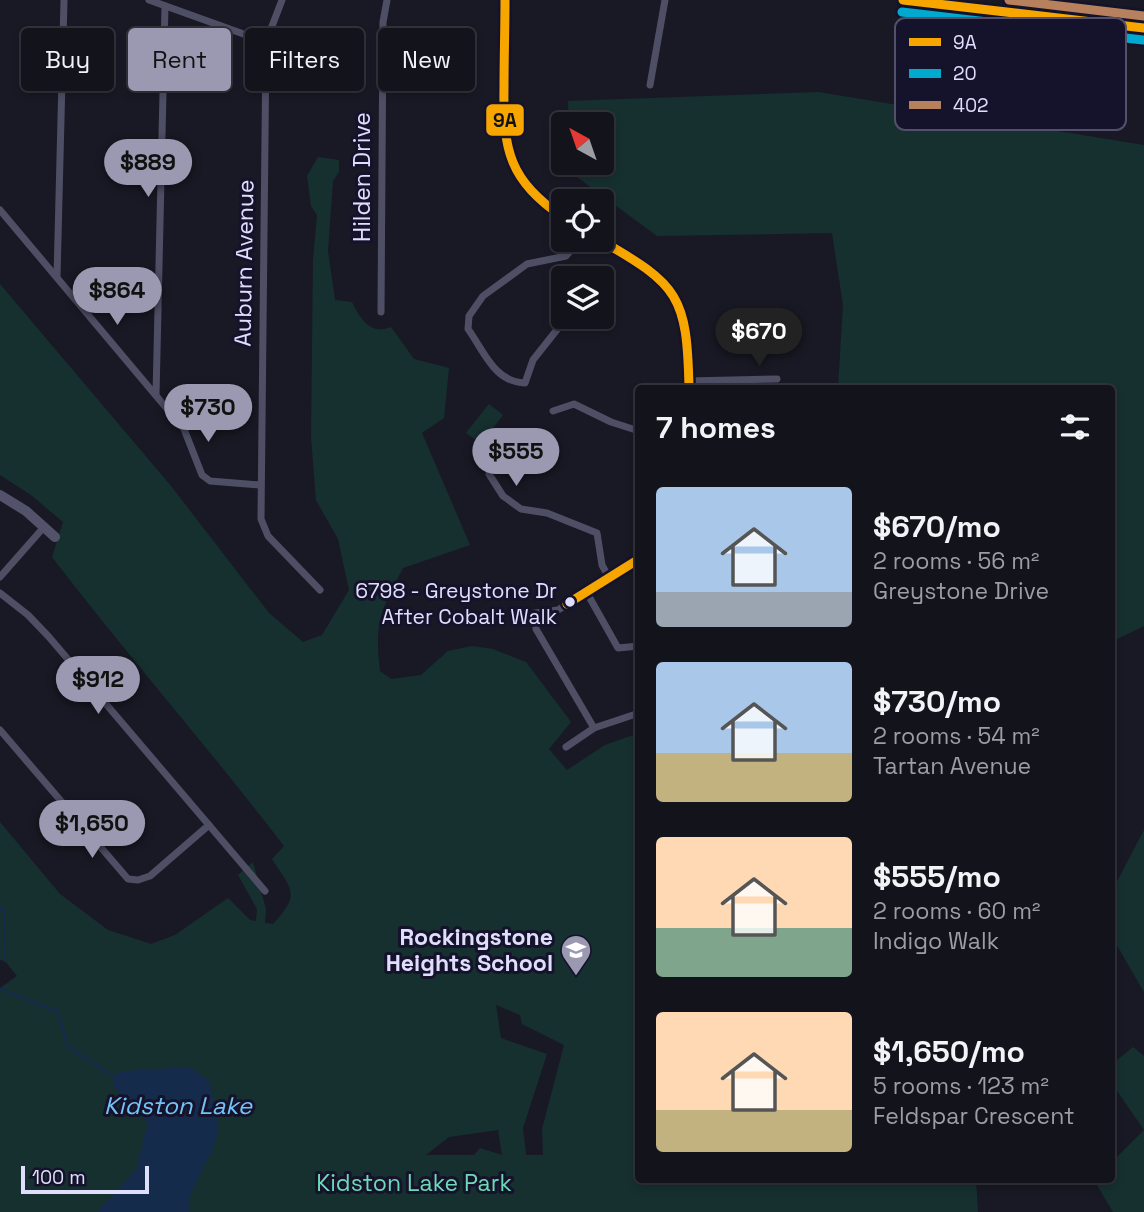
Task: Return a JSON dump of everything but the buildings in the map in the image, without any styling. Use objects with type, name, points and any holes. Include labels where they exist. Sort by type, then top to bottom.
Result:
[{"type":"main road","points":[[903,0],[965,4],[1069,18]]},
{"type":"main road","points":[[1126,26],[1144,28]]},
{"type":"main road","points":[[0,495],[55,537]]},
{"type":"street","points":[[57,277],[64,0]]},
{"type":"street","points":[[149,0],[245,34]]},
{"type":"street","name":"Auburn Avenue","points":[[272,28],[282,0]]},
{"type":"street","name":"Hilden Drive","points":[[381,312],[383,22],[387,0]]},
{"type":"street","points":[[505,0],[503,129],[506,149],[523,185],[551,208]]},
{"type":"street","points":[[650,85],[665,0]]},
{"type":"street","points":[[156,395],[165,6]]},
{"type":"street","name":"Auburn Avenue","points":[[266,91],[261,521],[266,534],[320,590]]},
{"type":"street","points":[[0,210],[189,437],[198,468],[206,478],[260,485]]},
{"type":"street","points":[[614,248],[653,271],[675,292],[686,323],[688,385],[776,379]]},
{"type":"street","points":[[558,329],[533,360],[525,383],[512,382],[501,376],[468,329],[469,316],[483,296],[527,264],[566,256],[570,252]]},
{"type":"street","points":[[553,411],[574,404],[611,422],[635,430]]},
{"type":"street","points":[[489,474],[498,490],[517,507],[532,513],[547,513],[597,533],[602,565],[609,578]]},
{"type":"street","points":[[0,577],[44,527]]},
{"type":"street","points":[[594,728],[533,621],[535,613],[558,610],[635,562]]},
{"type":"street","points":[[0,593],[49,637],[265,891]]},
{"type":"street","points":[[587,593],[618,648],[635,646]]},
{"type":"street","points":[[566,747],[594,728],[635,714]]},
{"type":"street","points":[[0,730],[128,878],[147,878],[209,825]]},
{"type":"green space","points":[[818,92],[895,105],[895,130],[1052,130],[1144,145],[1144,626],[1115,640],[1115,385],[838,385],[843,305],[832,233],[657,236],[614,204],[614,189],[593,189],[574,175],[614,175],[614,112],[568,112],[568,101]]},
{"type":"green space","name":"Kidston Lake Park","points":[[318,157],[339,160],[339,172],[333,181],[328,251],[335,300],[352,302],[362,319],[372,327],[391,327],[414,359],[449,368],[444,418],[422,433],[470,545],[403,568],[381,617],[378,640],[380,671],[391,679],[421,675],[448,651],[472,646],[493,649],[526,662],[571,722],[549,749],[567,770],[605,745],[635,734],[635,1183],[976,1183],[978,1212],[161,1212],[158,1147],[120,1212],[0,1212],[0,988],[17,976],[5,961],[0,960],[0,822],[60,894],[108,930],[151,944],[175,935],[228,898],[250,920],[256,921],[257,909],[238,875],[253,862],[266,909],[265,923],[273,924],[282,914],[290,892],[285,878],[272,859],[284,846],[52,557],[63,522],[31,495],[0,475],[0,284],[171,486],[269,613],[303,642],[322,635],[349,590],[338,539],[316,500],[311,437],[313,260],[317,215],[311,206],[307,176]],"holes":[[[496,1005],[520,1015],[522,1024],[564,1045],[542,1129],[543,1155],[526,1155],[523,1128],[547,1054],[501,1038]],[[498,1130],[502,1155],[480,1148],[474,1155],[426,1155],[449,1137]]]},
{"type":"green space","points":[[489,404],[503,415],[481,444],[466,433]]},
{"type":"green space","points":[[1144,830],[1144,992],[1115,942],[1115,885]]},
{"type":"green space","points":[[1133,1047],[1144,1056],[1144,1130],[1115,1088],[1115,1062]]},
{"type":"green space","points":[[1144,1130],[1144,1212],[1113,1212],[1096,1183],[1115,1183],[1115,1159]]},
{"type":"water","name":"Kidston Lake","points":[[190,1067],[209,1081],[218,1125],[213,1147],[192,1193],[189,1212],[97,1212],[136,1170],[148,1123],[113,1086],[113,1076],[122,1071]]},
{"type":"waterway","points":[[0,906],[4,911],[5,961]]},
{"type":"waterway","points":[[0,989],[58,1012],[68,1047],[113,1076]]},
{"type":"transit line","name":"9A","points":[[505,0],[504,110],[508,147],[521,177],[531,191],[551,208]]},
{"type":"transit line","name":"9A","points":[[903,0],[1058,18]]},
{"type":"transit line","name":"402","points":[[1009,0],[1144,16]]},
{"type":"transit line","name":"20","points":[[902,12],[954,18]]},
{"type":"transit line","name":"9A","points":[[1126,26],[1144,28]]},
{"type":"transit line","name":"20","points":[[1126,38],[1143,40]]},
{"type":"transit line","name":"9A","points":[[614,249],[647,269],[673,296],[681,313],[685,332],[689,385]]},
{"type":"transit line","name":"9A","points":[[567,604],[635,562]]},
{"type":"place","name":"6798 - Greystone Dr After Cobalt Walk","points":[[570,602]]},
{"type":"place","name":"Rockingstone Heights School","points":[[576,977]]}]
